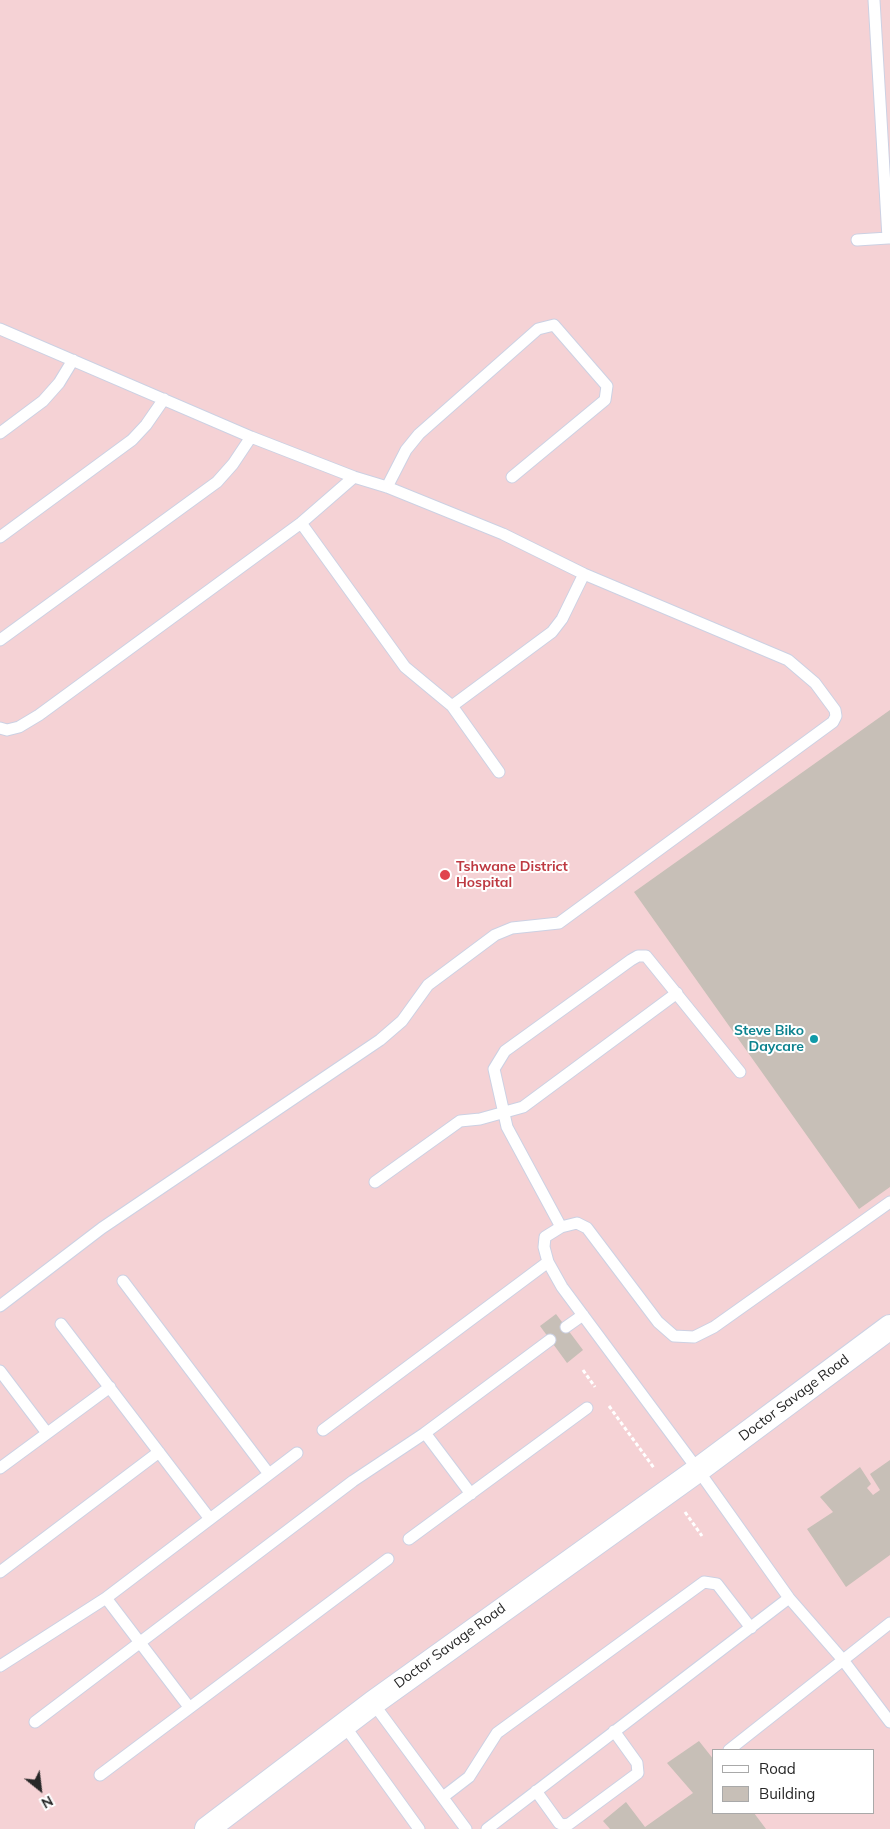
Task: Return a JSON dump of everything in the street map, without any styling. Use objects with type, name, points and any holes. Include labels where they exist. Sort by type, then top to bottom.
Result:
[{"type":"street","name":"Doctor Savage Road","points":[[207,1829],[373,1703],[698,1470],[890,1327]]},
{"type":"lane","points":[[857,240],[889,238],[874,0]]},
{"type":"lane","points":[[387,487],[406,450],[419,434],[538,329],[554,325],[607,386],[605,400],[512,477]]},
{"type":"lane","points":[[0,328],[251,437],[354,477],[387,487],[503,534],[584,574],[788,660],[815,683],[835,710],[836,716],[833,722],[559,923],[512,928],[496,935],[428,985],[402,1021],[380,1040],[102,1228],[0,1306]]},
{"type":"lane","points":[[0,433],[43,401],[59,383],[73,360]]},
{"type":"lane","points":[[0,537],[132,440],[146,425],[164,399]]},
{"type":"lane","points":[[0,640],[217,482],[233,464],[251,437]]},
{"type":"lane","points":[[0,728],[7,730],[19,727],[39,715],[301,523],[354,477]]},
{"type":"lane","points":[[301,523],[406,667],[452,706],[499,772]]},
{"type":"lane","points":[[452,706],[552,632],[562,619],[584,574]]},
{"type":"lane","points":[[561,1227],[507,1127],[494,1069],[505,1051],[631,960],[638,956],[646,956],[740,1072]]},
{"type":"lane","points":[[374,1182],[460,1120],[480,1119],[523,1107],[677,993]]},
{"type":"lane","points":[[890,1202],[714,1327],[694,1337],[674,1336],[658,1322],[587,1228],[577,1223],[561,1227],[546,1237],[544,1247],[548,1262],[562,1287],[698,1470],[789,1598],[843,1660],[890,1722]]},
{"type":"lane","points":[[323,1430],[548,1262]]},
{"type":"lane","points":[[123,1281],[269,1474]]},
{"type":"lane","points":[[566,1327],[583,1315]]},
{"type":"lane","points":[[62,1324],[210,1519]]},
{"type":"lane","points":[[35,1722],[353,1481],[425,1433],[550,1340]]},
{"type":"lane","points":[[0,1371],[47,1433]]},
{"type":"lane","points":[[0,1468],[110,1387]]},
{"type":"lane","points":[[410,1539],[587,1408]]},
{"type":"lane","points":[[425,1433],[471,1494]]},
{"type":"lane","points":[[0,1572],[159,1452]]},
{"type":"lane","points":[[0,1666],[106,1598],[297,1453]]},
{"type":"lane","points":[[100,1775],[388,1559]]},
{"type":"lane","points":[[442,1797],[469,1777],[497,1733],[704,1582],[717,1584],[750,1628]]},
{"type":"lane","points":[[106,1598],[189,1707]]},
{"type":"lane","points":[[487,1829],[789,1598]]},
{"type":"lane","points":[[730,1749],[890,1623]]},
{"type":"lane","points":[[373,1703],[466,1829]]},
{"type":"lane","points":[[344,1725],[419,1829]]},
{"type":"lane","points":[[536,1791],[559,1823],[563,1825],[569,1824],[638,1773],[637,1763],[614,1731]]},
{"type":"path","points":[[583,1370],[600,1394]]},
{"type":"path","points":[[606,1402],[702,1536]]},
{"type":"shaded area","name":"Tshwane District Hospital","points":[[0,0],[890,0],[890,1829],[0,1829]]},
{"type":"building","name":"Steve Biko Daycare","points":[[890,710],[890,1187],[859,1209],[634,892]]},
{"type":"building","points":[[556,1314],[583,1350],[567,1363],[540,1326]]},
{"type":"building","points":[[890,1460],[890,1555],[846,1587],[807,1529],[833,1512],[820,1497],[860,1467],[871,1484],[867,1488],[873,1495],[880,1490],[870,1474]]},
{"type":"building","points":[[699,1741],[712,1757],[712,1814],[755,1814],[766,1829],[610,1829],[603,1821],[626,1802],[645,1827],[693,1793],[667,1763]]},
{"type":"place","name":"Tshwane District Hospital","points":[[445,875]]},
{"type":"place","name":"Steve Biko Daycare","points":[[814,1039]]}]
